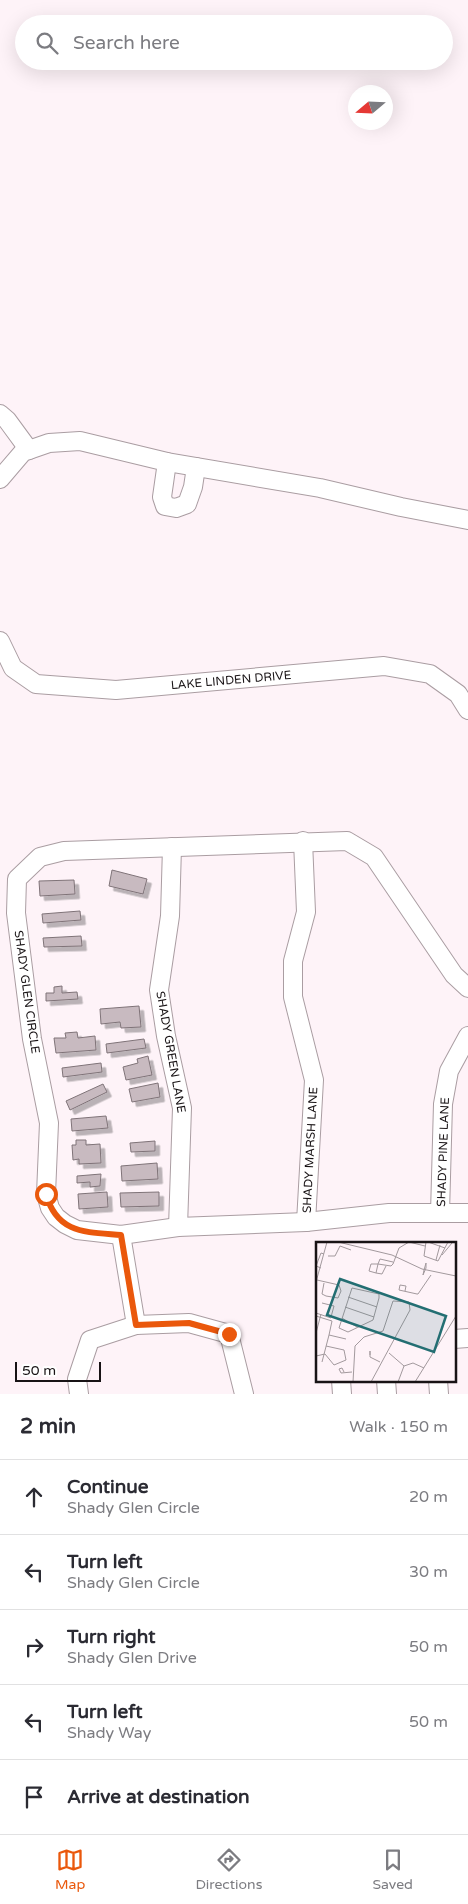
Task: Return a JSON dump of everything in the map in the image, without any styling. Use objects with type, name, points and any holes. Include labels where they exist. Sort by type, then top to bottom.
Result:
[{"type":"street","points":[[0,414],[7,420],[28,450]]},
{"type":"street","points":[[2,472],[22,452],[49,443],[80,441],[167,462],[320,488],[468,520]]},
{"type":"street","points":[[167,462],[162,497],[165,506],[176,508],[187,504],[193,487],[196,467]]},
{"type":"street","name":"LAKE LINDEN DRIVE","points":[[0,640],[13,668],[36,684],[116,690],[384,666],[430,674],[458,694],[468,710]]},
{"type":"street","name":"SHADY GLEN CIRCLE","points":[[468,988],[454,976],[374,857],[347,841],[304,841],[64,851],[40,858],[17,879],[16,914],[32,1039],[49,1123],[46,1186],[50,1208],[60,1220],[77,1230],[121,1235],[178,1227],[306,1222],[389,1213],[468,1213]]},
{"type":"street","name":"SHADY MARSH LANE","points":[[304,841],[306,912],[294,961],[293,997],[314,1080],[306,1222]]},
{"type":"street","name":"SHADY GREEN LANE","points":[[172,847],[170,916],[159,990],[166,1036],[182,1108],[178,1227]]},
{"type":"street","name":"SHADY PINE LANE","points":[[440,1213],[443,1104],[449,1071],[468,1036]]},
{"type":"street","points":[[121,1235],[136,1325]]},
{"type":"street","points":[[78,1394],[77,1378],[90,1340],[136,1325],[189,1323],[229,1334],[244,1394]]},
{"type":"building","points":[[112,870],[147,879],[143,894],[109,886]]},
{"type":"building","points":[[74,880],[75,894],[40,896],[39,881]]},
{"type":"building","points":[[80,911],[81,920],[43,923],[42,914]]},
{"type":"building","points":[[81,936],[82,946],[44,947],[43,938]]},
{"type":"building","points":[[62,986],[62,993],[77,992],[78,999],[46,1001],[46,993],[54,993],[54,987]]},
{"type":"building","points":[[139,1006],[141,1027],[121,1028],[120,1022],[101,1024],[100,1009]]},
{"type":"building","points":[[77,1032],[78,1038],[95,1036],[96,1050],[56,1053],[54,1038],[66,1038],[65,1033]]},
{"type":"building","points":[[144,1039],[146,1048],[107,1053],[106,1044]]},
{"type":"building","points":[[148,1056],[152,1075],[126,1080],[123,1067],[138,1063],[137,1059]]},
{"type":"building","points":[[101,1063],[102,1072],[63,1077],[62,1068]]},
{"type":"building","points":[[158,1083],[160,1097],[132,1102],[129,1089]]},
{"type":"building","points":[[103,1084],[107,1092],[70,1110],[66,1101]]},
{"type":"building","points":[[106,1116],[108,1128],[72,1131],[71,1119]]},
{"type":"building","points":[[76,1140],[86,1140],[86,1145],[100,1144],[101,1163],[79,1164],[79,1159],[73,1160],[72,1145],[76,1145]]},
{"type":"building","points":[[155,1141],[155,1151],[131,1152],[130,1143]]},
{"type":"building","points":[[157,1163],[158,1179],[122,1181],[121,1166]]},
{"type":"building","points":[[101,1174],[100,1186],[90,1187],[90,1182],[77,1183],[77,1176]]},
{"type":"building","points":[[107,1192],[108,1207],[79,1209],[78,1194]]},
{"type":"building","points":[[159,1192],[159,1206],[121,1207],[120,1193]]},
{"type":"route","points":[[46,1194],[50,1208],[56,1217],[65,1224],[77,1230],[121,1235],[136,1325],[189,1323],[229,1334]]}]
